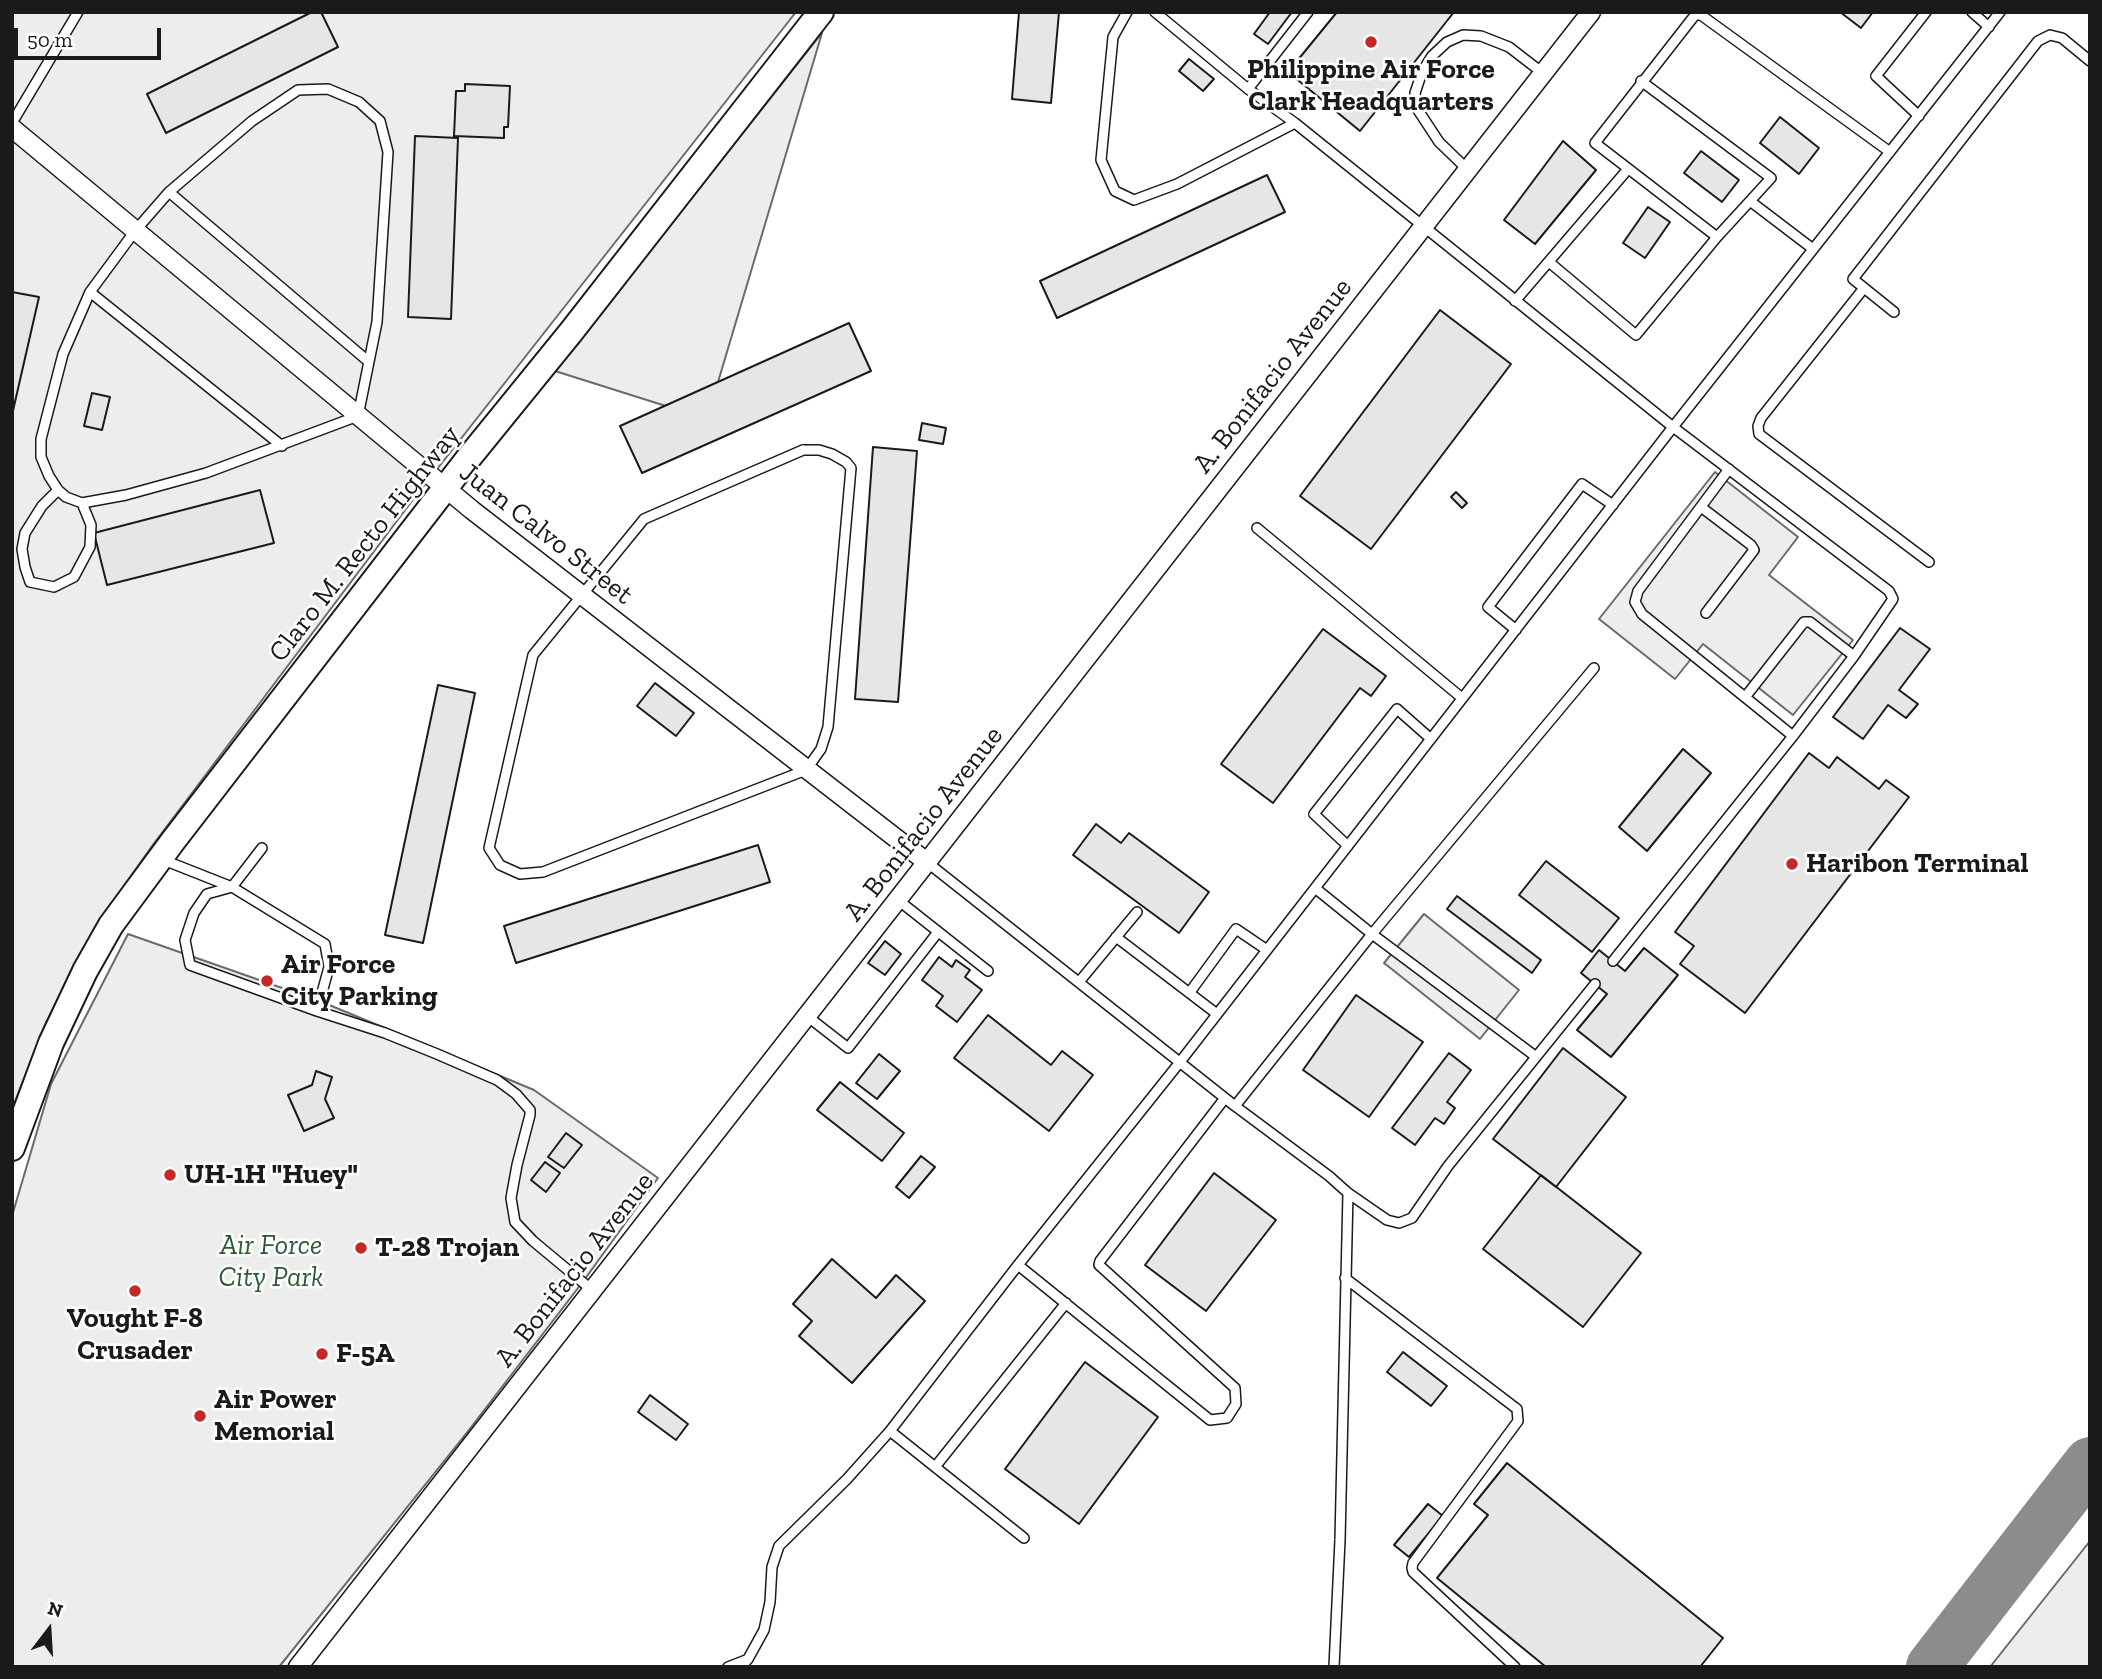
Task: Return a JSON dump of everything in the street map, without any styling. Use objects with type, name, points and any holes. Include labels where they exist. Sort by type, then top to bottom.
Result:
[{"type":"main road","name":"Claro M. Recto Highway","points":[[12,1147],[51,1043],[85,971],[111,925],[446,488],[821,12]]},
{"type":"street","name":"A. Bonifacio Avenue","points":[[298,1667],[1591,12]]},
{"type":"street","name":"Juan Calvo Street","points":[[12,125],[135,231],[446,488],[928,863]]},
{"type":"lane","points":[[12,125],[78,12]]},
{"type":"lane","points":[[1127,12],[1113,37],[1101,160],[1115,191],[1134,200],[1177,184],[1295,122]]},
{"type":"lane","points":[[1155,12],[1673,427],[1889,592],[1893,599],[1854,656],[1793,736],[1613,961]]},
{"type":"lane","points":[[1248,89],[1308,12]]},
{"type":"lane","points":[[1919,116],[1876,76],[1926,12]]},
{"type":"lane","points":[[1972,12],[1989,27]]},
{"type":"lane","points":[[728,1667],[745,1663],[764,1630],[770,1602],[772,1566],[779,1546],[847,1479],[890,1431],[2000,12]]},
{"type":"lane","points":[[1717,237],[1595,143],[1695,15],[1701,15],[1890,152]]},
{"type":"lane","points":[[1468,170],[1439,142],[1418,110],[1415,93],[1422,72],[1432,56],[1447,42],[1463,35],[1480,36],[1509,47],[1544,74]]},
{"type":"lane","points":[[1894,312],[1853,279],[2038,41],[2050,35],[2062,38],[2090,61]]},
{"type":"lane","points":[[1549,262],[1636,335],[1717,237],[1771,178],[1642,81]]},
{"type":"lane","points":[[328,89],[359,102],[380,121],[388,152],[377,322],[358,416],[206,473],[126,495],[82,503],[66,497],[58,490],[48,476],[41,457],[41,439],[63,354],[90,292],[135,231],[169,192],[252,121],[298,90],[328,89]]},
{"type":"lane","points":[[1515,301],[1628,169]]},
{"type":"lane","points":[[169,192],[369,362]]},
{"type":"lane","points":[[1750,201],[1814,249]]},
{"type":"lane","points":[[1864,288],[1761,418],[1759,434],[1929,562]]},
{"type":"lane","points":[[90,292],[282,446]]},
{"type":"lane","points":[[803,450],[819,450],[846,462],[851,468],[828,727],[821,749],[806,770],[542,872],[520,874],[500,865],[489,848],[533,655],[644,519],[803,450]]},
{"type":"lane","points":[[1729,469],[1639,591],[1635,602],[1642,614],[1793,736]]},
{"type":"lane","points":[[1516,630],[1488,607],[1582,484],[1613,505]]},
{"type":"lane","points":[[58,490],[42,506],[26,533],[22,549],[30,582],[54,587],[74,577],[90,547],[91,525],[82,503]]},
{"type":"lane","points":[[1701,507],[1754,550],[1706,613]]},
{"type":"lane","points":[[1257,528],[1462,698]]},
{"type":"lane","points":[[1746,696],[1804,622],[1810,622],[1854,656]]},
{"type":"lane","points":[[1235,1106],[1372,934],[1594,668]]},
{"type":"lane","points":[[1348,846],[1314,814],[1397,709],[1431,739]]},
{"type":"lane","points":[[262,848],[232,887],[206,894],[194,913],[186,940],[190,965],[385,1033],[497,1080],[516,1094],[530,1110],[530,1115],[511,1198],[515,1222],[533,1241],[593,1290]]},
{"type":"lane","points":[[160,859],[232,887],[325,944],[329,967],[317,1011]]},
{"type":"lane","points":[[928,863],[1348,1193],[1387,1220],[1399,1223],[1412,1218],[1448,1166],[1595,984]]},
{"type":"lane","points":[[1315,888],[1535,1056]]},
{"type":"lane","points":[[898,900],[988,971]]},
{"type":"lane","points":[[1079,982],[1137,912]]},
{"type":"lane","points":[[1190,992],[1236,929],[1267,950]]},
{"type":"lane","points":[[807,1016],[848,1048],[938,932]]},
{"type":"lane","points":[[1116,937],[1217,1014]]},
{"type":"lane","points":[[1018,1265],[1210,1420],[1227,1418],[1236,1404],[1235,1388],[1099,1265],[1225,1098]]},
{"type":"lane","points":[[1334,1667],[1340,1540],[1348,1193]]},
{"type":"lane","points":[[1345,1278],[1517,1409],[1518,1421],[1413,1563],[1412,1568],[1413,1572],[1515,1667]]},
{"type":"lane","points":[[935,1467],[1066,1303]]},
{"type":"lane","points":[[890,1431],[1024,1538]]},
{"type":"shaded area","points":[[12,12],[796,12],[412,501],[152,846],[107,910],[72,971],[45,1025],[12,1109]]},
{"type":"shaded area","points":[[822,33],[707,419],[555,371]]},
{"type":"shaded area","points":[[1715,472],[1798,537],[1769,575],[1853,640],[1793,715],[1703,644],[1675,679],[1599,619]]},
{"type":"shaded area","points":[[1424,914],[1519,990],[1480,1039],[1384,963]]},
{"type":"shaded area","name":"Air Force City Park","points":[[128,934],[322,1002],[534,1090],[658,1178],[582,1283],[465,1435],[279,1667],[12,1667],[12,1216],[51,1084]]},
{"type":"shaded area","points":[[2090,1541],[2090,1667],[1990,1667]]},
{"type":"building","points":[[312,12],[321,12],[338,47],[166,133],[147,94]]},
{"type":"building","points":[[1019,12],[1059,12],[1051,103],[1012,99]]},
{"type":"building","points":[[1270,12],[1292,12],[1268,44],[1254,34]]},
{"type":"building","name":"Philippine Air Force Clark Headquarters","points":[[1337,12],[1454,12],[1360,131],[1288,72]]},
{"type":"building","points":[[1840,12],[1873,12],[1861,28]]},
{"type":"building","points":[[1189,59],[1214,79],[1203,91],[1179,71]]},
{"type":"building","points":[[465,84],[510,86],[508,127],[504,127],[504,138],[454,136],[456,91],[465,91]]},
{"type":"building","points":[[1780,117],[1819,148],[1799,174],[1760,143]]},
{"type":"building","points":[[415,136],[458,138],[451,319],[408,317]]},
{"type":"building","points":[[1563,141],[1596,170],[1535,244],[1504,220]]},
{"type":"building","points":[[1701,151],[1739,180],[1722,202],[1684,173]]},
{"type":"building","points":[[1267,175],[1285,212],[1057,318],[1040,281]]},
{"type":"building","points":[[1648,207],[1670,222],[1645,258],[1623,243]]},
{"type":"building","points":[[12,292],[39,297],[12,415]]},
{"type":"building","points":[[1440,310],[1511,364],[1371,549],[1300,496]]},
{"type":"building","points":[[849,323],[871,371],[642,473],[620,426]]},
{"type":"building","points":[[92,393],[110,397],[102,430],[84,426]]},
{"type":"building","points":[[922,423],[946,428],[943,444],[919,440]]},
{"type":"building","points":[[873,447],[917,451],[898,702],[855,699]]},
{"type":"building","points":[[260,490],[274,543],[107,585],[94,533]]},
{"type":"building","points":[[1456,492],[1467,503],[1462,508],[1451,497]]},
{"type":"building","points":[[1900,628],[1930,649],[1899,690],[1918,704],[1906,718],[1888,705],[1863,739],[1833,717]]},
{"type":"building","points":[[1323,629],[1386,676],[1371,696],[1360,688],[1273,803],[1221,764]]},
{"type":"building","points":[[655,683],[694,713],[676,736],[637,706]]},
{"type":"building","points":[[438,685],[475,693],[423,943],[385,935]]},
{"type":"building","points":[[1683,749],[1711,773],[1647,851],[1619,827]]},
{"type":"building","name":"Haribon Terminal","points":[[1809,753],[1829,768],[1837,757],[1879,789],[1886,780],[1909,797],[1745,1013],[1680,964],[1694,946],[1675,932]]},
{"type":"building","points":[[1096,824],[1121,843],[1129,833],[1209,892],[1179,933],[1073,855]]},
{"type":"building","points":[[758,845],[770,882],[516,963],[504,926]]},
{"type":"building","points":[[1546,861],[1619,918],[1592,952],[1519,895]]},
{"type":"building","points":[[1457,896],[1541,960],[1532,973],[1447,909]]},
{"type":"building","points":[[885,941],[901,954],[885,975],[868,963]]},
{"type":"building","points":[[1644,948],[1678,975],[1611,1057],[1577,1030],[1607,994],[1581,973],[1599,950],[1625,971]]},
{"type":"building","points":[[939,957],[952,967],[956,960],[970,970],[965,977],[982,990],[957,1022],[936,1006],[943,996],[922,980]]},
{"type":"building","points":[[1356,995],[1423,1042],[1369,1117],[1303,1070]]},
{"type":"building","points":[[988,1015],[1051,1065],[1062,1051],[1093,1075],[1049,1131],[954,1058]]},
{"type":"building","points":[[1563,1048],[1626,1097],[1556,1187],[1493,1139]]},
{"type":"building","points":[[1449,1053],[1471,1070],[1447,1102],[1455,1108],[1444,1124],[1435,1118],[1415,1145],[1392,1128]]},
{"type":"building","points":[[879,1054],[900,1071],[877,1099],[856,1083]]},
{"type":"building","points":[[316,1071],[332,1077],[325,1099],[334,1118],[304,1131],[288,1095],[312,1085]]},
{"type":"building","points":[[840,1082],[904,1133],[882,1161],[817,1110]]},
{"type":"building","points":[[566,1133],[582,1145],[564,1168],[548,1157]]},
{"type":"building","points":[[921,1156],[935,1167],[909,1198],[896,1187]]},
{"type":"building","points":[[545,1162],[560,1173],[546,1192],[531,1180]]},
{"type":"building","points":[[1214,1173],[1276,1220],[1206,1311],[1145,1265]]},
{"type":"building","points":[[1541,1175],[1641,1253],[1583,1327],[1483,1249]]},
{"type":"building","points":[[832,1259],[876,1298],[896,1275],[925,1301],[852,1383],[799,1336],[812,1321],[793,1304]]},
{"type":"building","points":[[1403,1352],[1447,1386],[1431,1406],[1387,1372]]},
{"type":"building","points":[[1085,1362],[1158,1417],[1079,1524],[1005,1469]]},
{"type":"building","points":[[650,1395],[688,1424],[676,1440],[638,1412]]},
{"type":"building","points":[[1507,1463],[1723,1638],[1700,1667],[1546,1667],[1437,1578],[1488,1515],[1474,1504]]},
{"type":"building","points":[[1428,1504],[1443,1516],[1409,1557],[1394,1545]]},
{"type":"taxiway","points":[[1932,1667],[2090,1463]]},
{"type":"place","name":"Philippine Air Force Clark Headquarters","points":[[1371,42]]},
{"type":"place","name":"Haribon Terminal","points":[[1792,864]]},
{"type":"place","name":"Air Force City Parking","points":[[267,981]]},
{"type":"place","name":"UH-1H \"Huey\"","points":[[170,1175]]},
{"type":"place","name":"T-28 Trojan","points":[[361,1248]]},
{"type":"place","name":"Vought F-8 Crusader","points":[[135,1291]]},
{"type":"place","name":"F-5A","points":[[322,1354]]},
{"type":"place","name":"Air Power Memorial","points":[[200,1416]]}]
